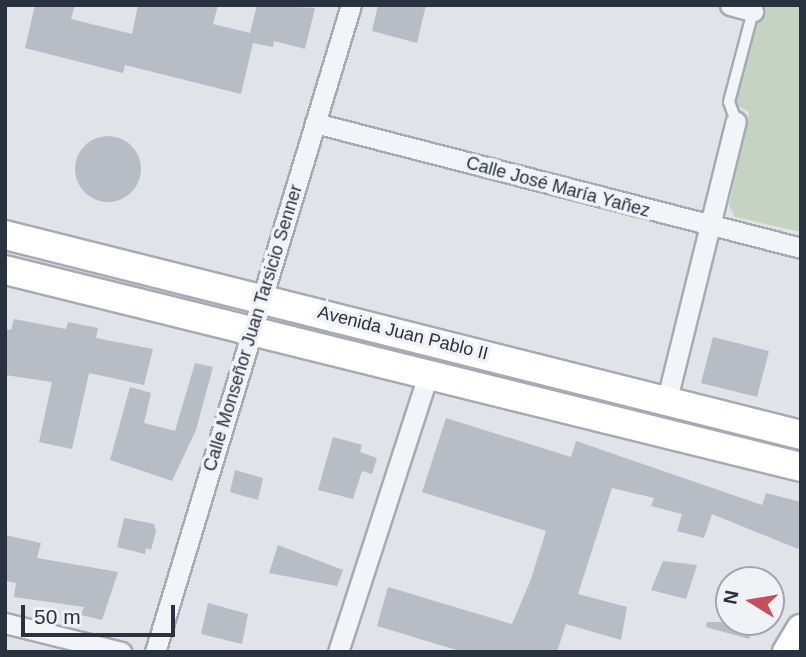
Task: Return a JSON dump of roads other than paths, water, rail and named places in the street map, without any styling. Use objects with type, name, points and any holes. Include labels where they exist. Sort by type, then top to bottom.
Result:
[{"type":"street","name":"Calle Monseñor Juan Tarsicio Senner","points":[[155,652],[352,5]]},
{"type":"street","points":[[730,5],[753,11]]},
{"type":"street","points":[[667,399],[736,121]]},
{"type":"street","name":"Calle José María Yañez","points":[[315,123],[709,227],[801,248]]},
{"type":"street","name":"Avenida Juan Pablo II","points":[[5,235],[667,399],[801,435]]},
{"type":"street","name":"Avenida Juan Pablo II","points":[[5,270],[429,372],[801,467]]},
{"type":"street","points":[[338,652],[429,372]]},
{"type":"street","points":[[5,623],[121,652]]},
{"type":"street","points":[[788,652],[801,629]]},
{"type":"lane","points":[[736,121],[729,102],[753,11]]}]
